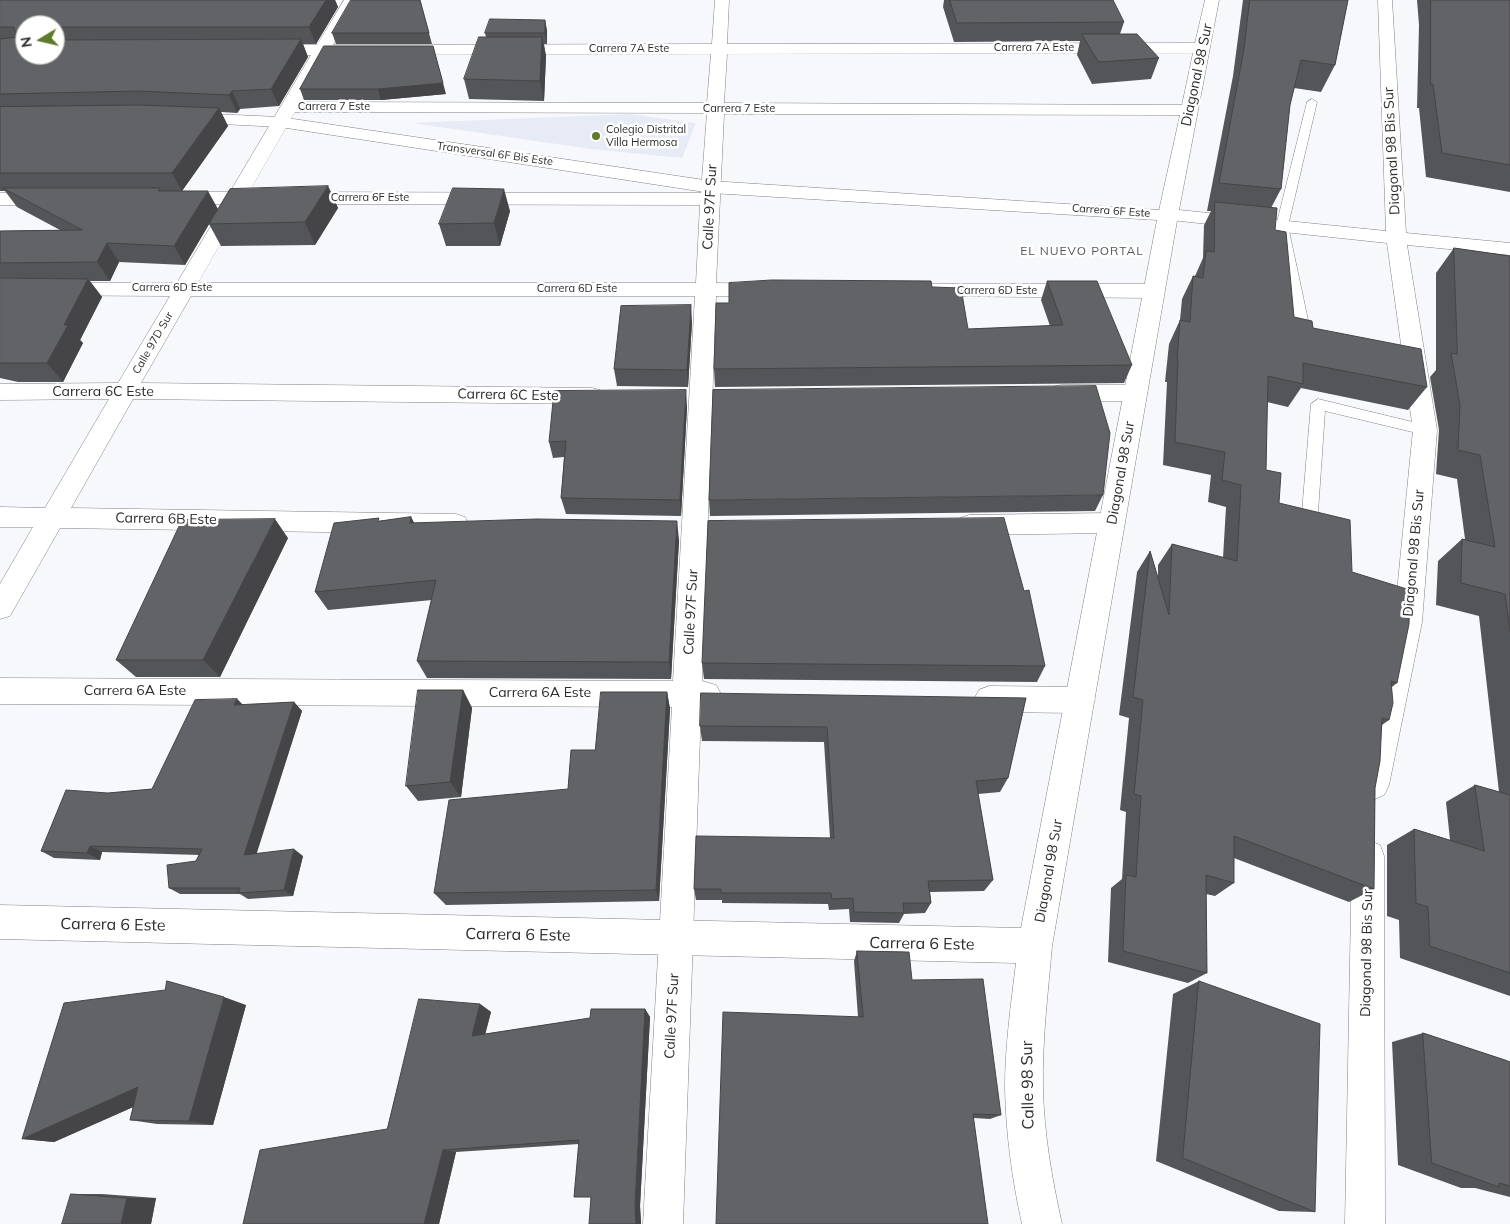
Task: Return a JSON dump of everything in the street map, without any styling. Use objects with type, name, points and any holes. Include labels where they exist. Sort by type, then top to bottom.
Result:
[{"type":"street","name":"Calle 97D Sur","points":[[0,608],[351,0]]},
{"type":"street","name":"Calle 97F Sur","points":[[662,1224],[710,193],[722,0]]},
{"type":"street","name":"Diagonal 98 Sur","points":[[1035,946],[1168,215],[1212,0]]},
{"type":"street","name":"Diagonal 98 Bis Sur","points":[[1365,1224],[1369,804],[1408,622],[1425,430],[1409,365],[1396,238],[1385,0]]},
{"type":"street","points":[[1124,32],[1132,48]]},
{"type":"street","name":"Carrera 7A Este","points":[[252,50],[1202,48]]},
{"type":"street","name":"Carrera 7 Este","points":[[175,117],[715,108],[1189,110]]},
{"type":"street","name":"Transversal 6F Bis Este","points":[[284,115],[710,193]]},
{"type":"street","name":"Carrera 6F Este","points":[[157,198],[710,193],[1168,215],[1510,249]]},
{"type":"street","points":[[0,199],[69,198]]},
{"type":"street","name":"Carrera 6D Este","points":[[0,288],[785,290]]},
{"type":"street","name":"Carrera 6D Este","points":[[905,290],[1154,291]]},
{"type":"street","name":"Carrera 6C Este","points":[[0,392],[125,391],[611,396]]},
{"type":"street","points":[[1037,394],[1136,392]]},
{"type":"street","name":"Carrera 6B Este","points":[[0,517],[477,524]]},
{"type":"street","points":[[943,525],[1112,523]]},
{"type":"street","name":"Carrera 6A Este","points":[[0,691],[736,695]]},
{"type":"street","points":[[962,698],[1080,700]]},
{"type":"street","name":"Carrera 6 Este","points":[[0,922],[1035,946]]},
{"type":"street","name":"Calle 98 Sur","points":[[1035,946],[1027,1022],[1024,1088],[1030,1153],[1042,1224]]},
{"type":"lane","points":[[1312,102],[1282,226],[1305,336],[1321,346]]},
{"type":"lane","points":[[1310,512],[1318,404],[1425,430]]},
{"type":"shaded area","name":"Colegio Distrital Villa Hermosa","points":[[629,114],[696,123],[682,158],[591,149],[412,123]]},
{"type":"building","points":[[0,0],[326,0],[309,27],[65,27],[65,15],[15,15],[15,32],[14,27],[0,27]]},
{"type":"building","points":[[351,0],[420,0],[429,33],[332,33]]},
{"type":"building","points":[[950,0],[1113,0],[1124,22],[957,23]]},
{"type":"building","points":[[1250,0],[1348,0],[1335,65],[1301,60],[1290,105],[1281,189],[1219,183],[1244,49]]},
{"type":"building","points":[[1431,0],[1510,0],[1510,165],[1442,153],[1433,84],[1431,84]]},
{"type":"building","points":[[490,19],[545,20],[545,33],[485,33]]},
{"type":"building","points":[[1082,34],[1137,34],[1159,58],[1099,62]]},
{"type":"building","points":[[15,37],[15,65],[65,65],[65,40],[301,39],[271,89],[232,91],[229,95],[139,91],[0,94],[0,39]]},
{"type":"building","points":[[479,37],[542,37],[540,81],[464,79]]},
{"type":"building","points":[[324,46],[433,46],[443,83],[378,89],[300,89]]},
{"type":"building","points":[[139,105],[219,108],[172,173],[0,173],[0,107]]},
{"type":"building","points":[[328,186],[305,222],[209,224],[230,189]]},
{"type":"building","points":[[3,188],[160,188],[158,191],[208,191],[174,246],[107,243],[97,262],[0,263],[0,231],[82,230]]},
{"type":"building","points":[[453,188],[504,189],[494,223],[439,224]]},
{"type":"building","points":[[1215,202],[1277,208],[1275,230],[1286,232],[1294,317],[1312,321],[1313,328],[1421,349],[1427,387],[1303,363],[1303,384],[1268,376],[1266,470],[1281,473],[1279,503],[1350,520],[1352,572],[1410,590],[1409,624],[1397,683],[1391,681],[1393,703],[1389,720],[1382,718],[1380,761],[1375,788],[1374,889],[1234,836],[1234,883],[1206,875],[1207,973],[1123,951],[1126,875],[1136,877],[1141,796],[1134,794],[1143,700],[1133,697],[1150,551],[1169,615],[1172,544],[1237,561],[1241,485],[1222,480],[1225,452],[1175,442],[1180,320],[1190,322],[1193,276],[1203,278],[1206,251],[1214,252]]},
{"type":"building","points":[[1454,248],[1510,256],[1510,630],[1505,594],[1461,583],[1462,539],[1495,547],[1480,455],[1458,450],[1460,405],[1451,353],[1457,354]]},
{"type":"building","points":[[0,278],[88,279],[64,325],[68,325],[47,363],[0,363]]},
{"type":"building","points":[[772,280],[931,281],[932,287],[961,288],[968,329],[1063,325],[1047,281],[1097,281],[1132,365],[714,369],[716,303],[729,303],[729,283]]},
{"type":"building","points":[[691,305],[687,370],[614,369],[621,306]]},
{"type":"building","points":[[1096,386],[1110,433],[1103,495],[709,500],[713,390]]},
{"type":"building","points":[[686,390],[680,500],[561,498],[566,441],[549,442],[554,391]]},
{"type":"building","points":[[411,517],[410,523],[537,519],[677,521],[669,662],[417,661],[436,580],[315,592],[334,523]]},
{"type":"building","points":[[1004,518],[1024,591],[1029,590],[1045,666],[702,663],[708,521]]},
{"type":"building","points":[[275,519],[203,660],[116,660],[182,520]]},
{"type":"building","points":[[418,690],[463,690],[450,782],[406,786]]},
{"type":"building","points":[[601,692],[667,692],[656,890],[434,893],[449,800],[568,789],[571,750],[595,750]]},
{"type":"building","points":[[701,693],[1026,698],[1008,778],[976,781],[993,880],[928,881],[931,903],[903,903],[904,913],[854,912],[853,898],[832,899],[831,893],[721,893],[721,889],[694,889],[696,836],[834,838],[827,727],[700,726]]},
{"type":"building","points":[[237,699],[234,705],[294,702],[244,855],[294,849],[284,890],[238,893],[240,888],[169,888],[167,865],[196,861],[202,849],[90,846],[87,853],[41,851],[66,790],[108,793],[152,789],[195,700]]},
{"type":"building","points":[[1475,785],[1510,795],[1510,973],[1430,946],[1428,907],[1416,903],[1414,829],[1484,851]]},
{"type":"building","points":[[857,951],[909,952],[912,980],[983,979],[1001,1115],[973,1114],[988,1224],[716,1224],[723,1012],[863,1017]]},
{"type":"building","points":[[167,981],[224,997],[189,1121],[130,1120],[138,1087],[22,1139],[64,1003],[165,990]]},
{"type":"building","points":[[1199,981],[1320,1024],[1315,1212],[1183,1158]]},
{"type":"building","points":[[419,999],[480,1004],[472,1036],[590,1018],[591,1009],[645,1009],[635,1206],[636,1224],[589,1224],[591,1197],[574,1197],[579,1140],[443,1150],[424,1224],[243,1224],[260,1150],[387,1129]]},
{"type":"building","points":[[1423,1033],[1510,1062],[1510,1186],[1499,1183],[1499,1187],[1432,1163]]},
{"type":"building","points":[[71,1194],[127,1198],[121,1224],[62,1224]]},
{"type":"place","name":"Colegio Distrital Villa Hermosa","points":[[596,136]]},
{"type":"district","name":"EL NUEVO PORTAL","points":[[1082,251]]}]
